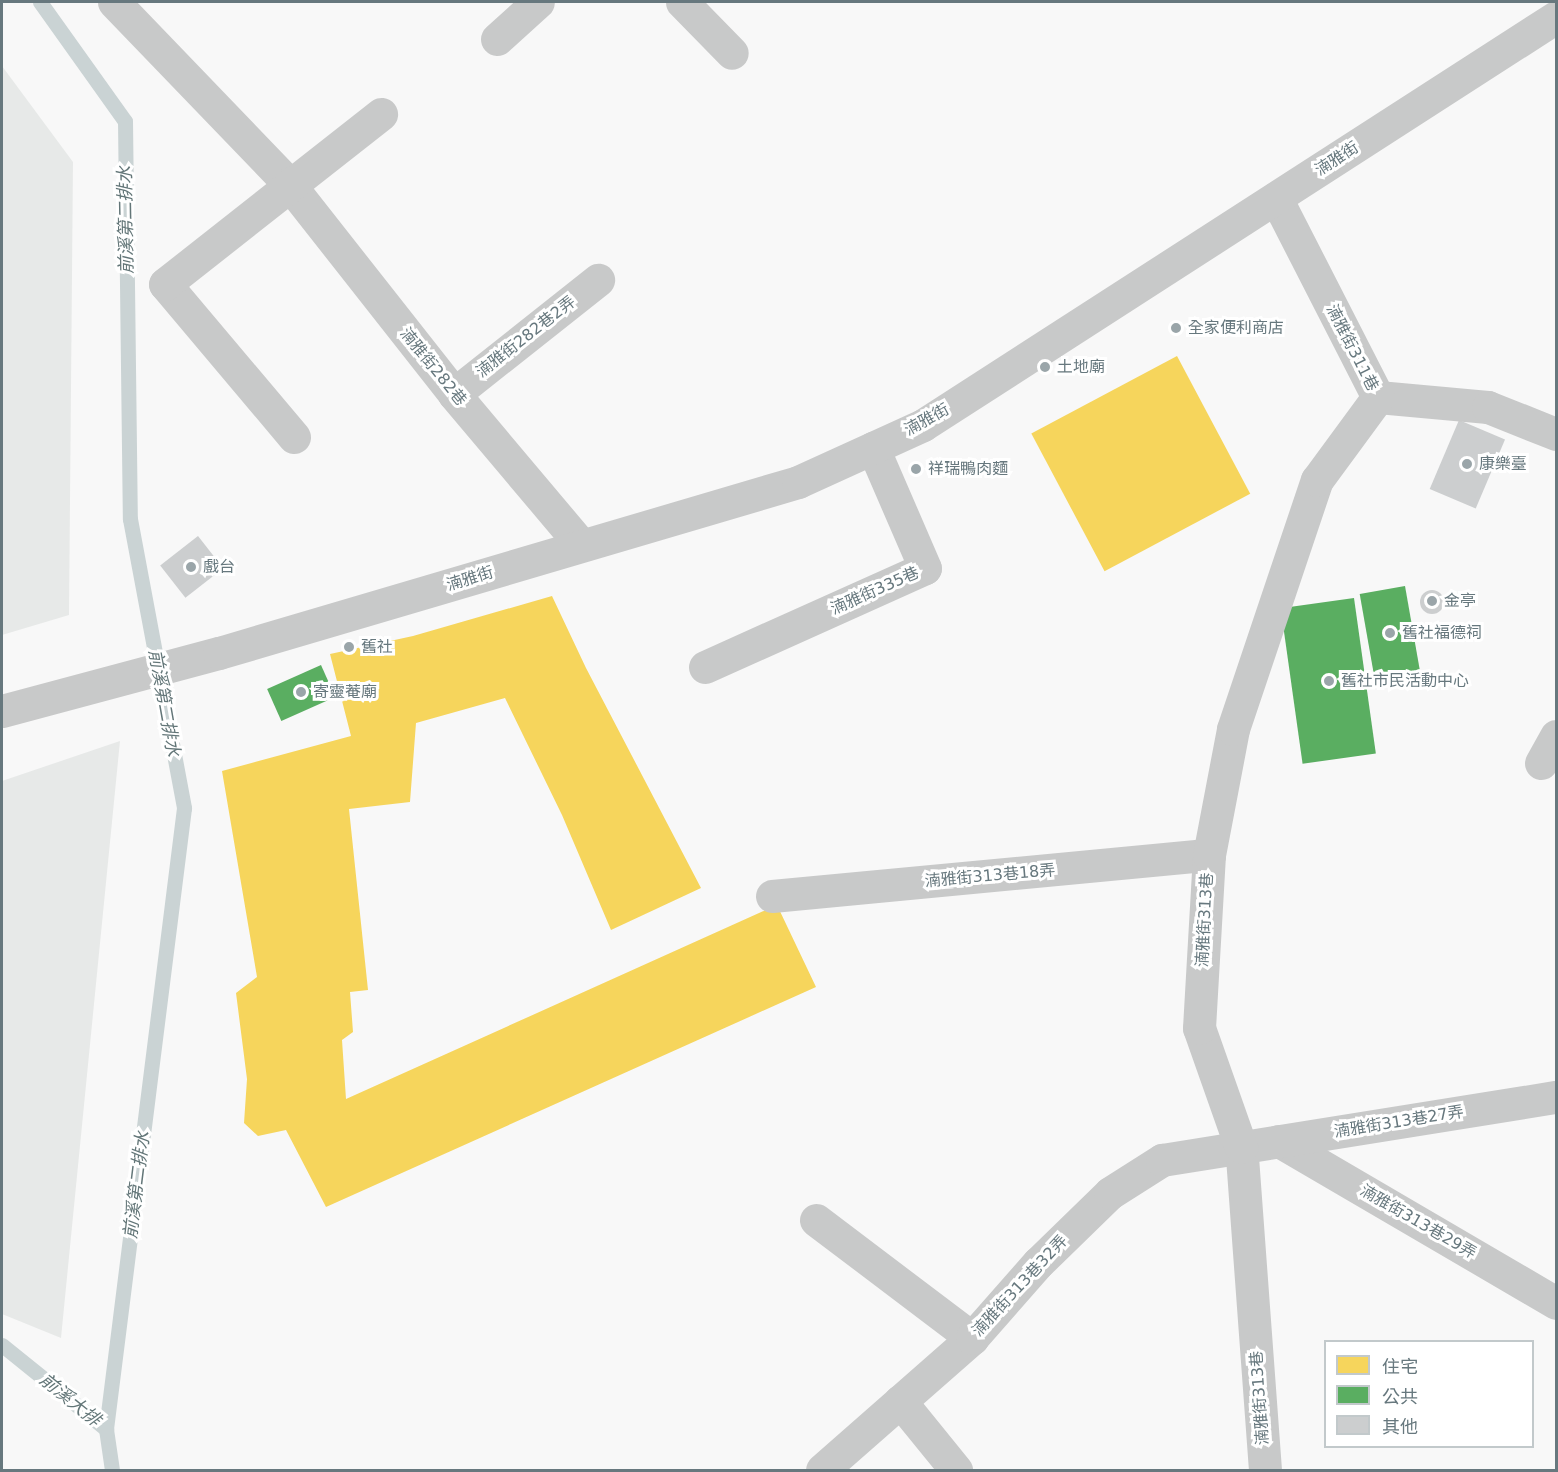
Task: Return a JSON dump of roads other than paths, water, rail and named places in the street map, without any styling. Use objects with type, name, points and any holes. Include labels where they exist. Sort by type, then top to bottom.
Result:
[{"type":"street","name":"湳雅街282巷","points":[[114,2],[289,184],[454,394],[581,545]]},
{"type":"street","points":[[497,39],[538,2]]},
{"type":"street","points":[[682,2],[732,52]]},
{"type":"street","name":"湳雅街","points":[[2,711],[219,653],[798,483],[923,425],[1557,17]]},
{"type":"street","points":[[294,437],[165,284],[289,184],[381,114]]},
{"type":"street","name":"湳雅街311巷","points":[[1276,198],[1378,397],[1488,407],[1557,434]]},
{"type":"street","name":"湳雅街282巷2弄","points":[[454,394],[598,280]]},
{"type":"street","name":"湳雅街313巷","points":[[1265,1470],[1241,1147],[1199,1029],[1209,855],[1233,729],[1317,480],[1378,397]]},
{"type":"street","name":"湳雅街335巷","points":[[705,667],[925,568],[873,448]]},
{"type":"street","name":"湳雅街313巷18弄","points":[[772,896],[1209,855]]},
{"type":"street","name":"湳雅街313巷27弄","points":[[1241,1147],[1557,1097]]},
{"type":"street","name":"湳雅街313巷29弄","points":[[1279,1141],[1557,1303]]},
{"type":"street","name":"湳雅街313巷32弄","points":[[822,1470],[972,1338],[1038,1263],[1110,1193],[1162,1160],[1241,1147]]},
{"type":"street","points":[[816,1220],[972,1338]]},
{"type":"street","points":[[900,1401],[956,1470]]},
{"type":"waterway","name":"前溪第二排水","points":[[40,2],[125,121],[130,519],[184,808],[106,1429],[112,1470]]},
{"type":"waterway","name":"前溪大排","points":[[2,1345],[106,1429]]},
{"type":"place","name":"全家便利商店","points":[[1176,328]]},
{"type":"place","name":"土地廟","points":[[1045,367]]},
{"type":"place","name":"康樂臺","points":[[1467,464]]},
{"type":"place","name":"祥瑞鴨肉麵","points":[[916,469]]},
{"type":"place","name":"戲台","points":[[191,567]]},
{"type":"place","name":"金亭","points":[[1432,601]]},
{"type":"place","name":"舊社福德祠","points":[[1390,633]]},
{"type":"place","name":"舊社","points":[[349,647]]},
{"type":"place","name":"舊社市民活動中心","points":[[1329,681]]},
{"type":"place","name":"寄靈菴廟","points":[[301,692]]}]
